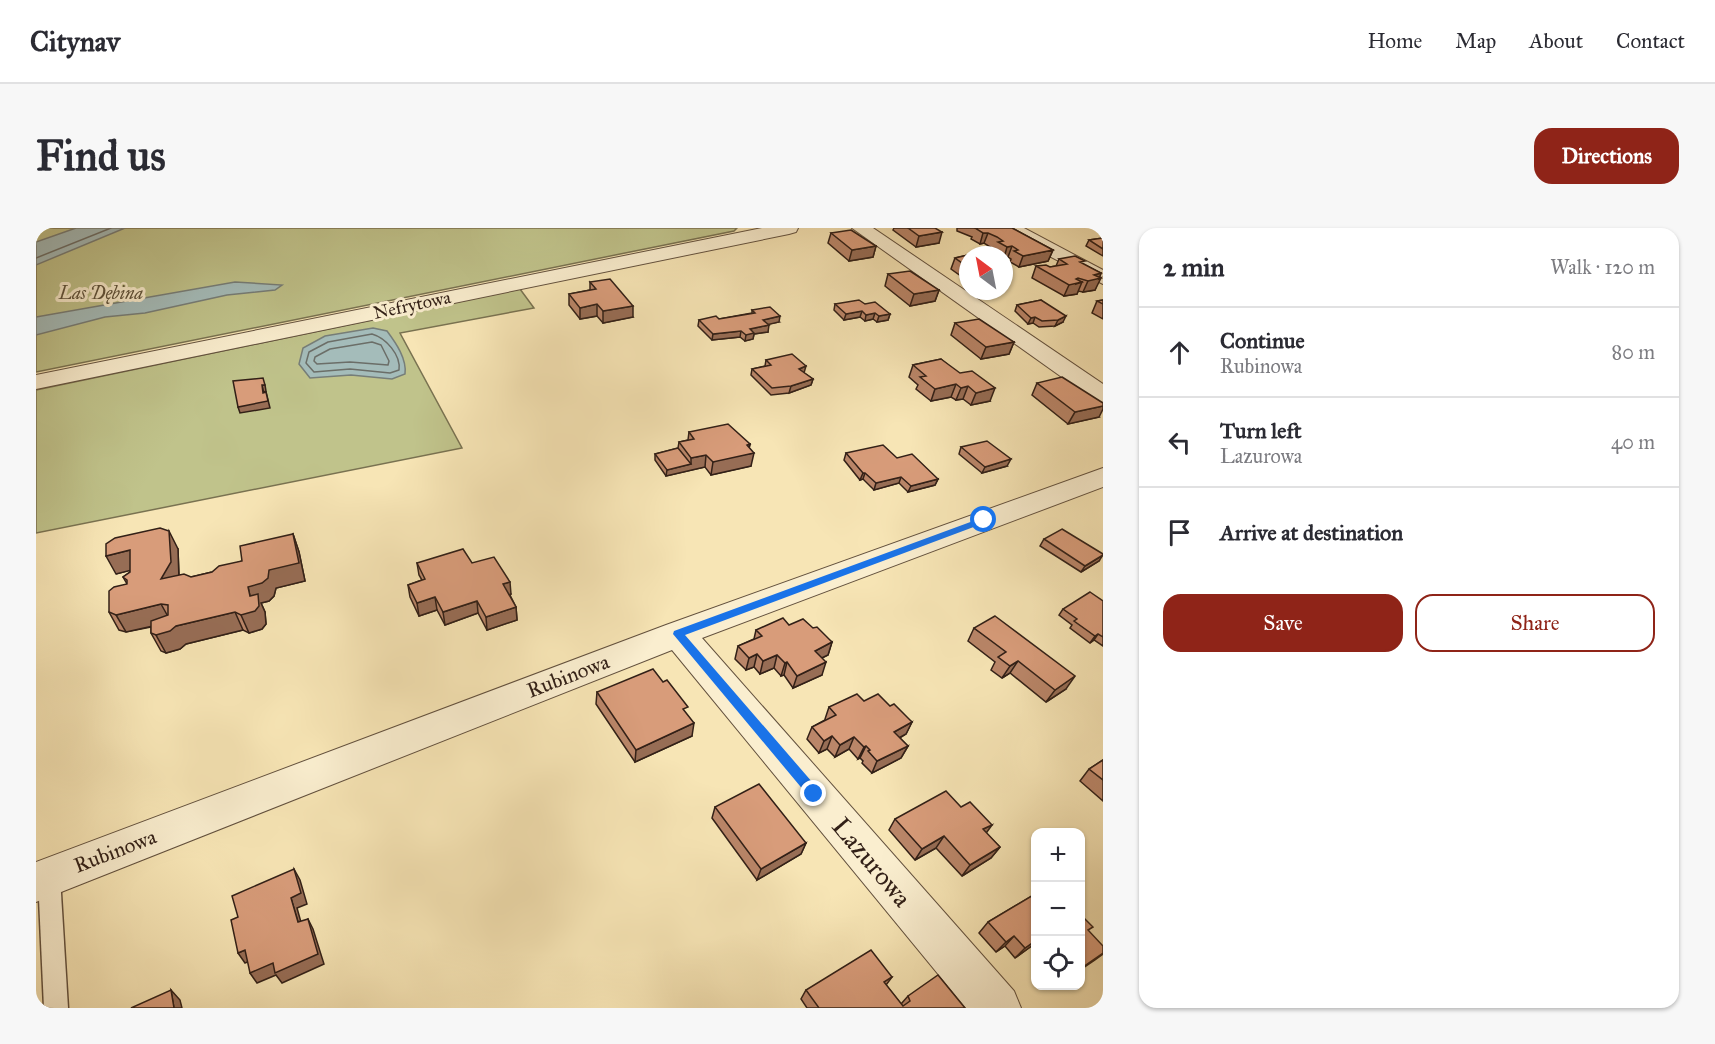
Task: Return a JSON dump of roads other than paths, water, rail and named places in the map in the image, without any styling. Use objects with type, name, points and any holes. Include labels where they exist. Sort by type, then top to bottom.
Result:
[{"type":"street","name":"Nefrytowa","points":[[36,382],[789,228]]},
{"type":"street","points":[[861,228],[1103,396]]},
{"type":"street","points":[[1010,228],[1103,278]]},
{"type":"street","name":"Rubinowa","points":[[43,879],[678,634],[1103,477]]},
{"type":"street","name":"Lazurowa","points":[[678,634],[997,1008]]},
{"type":"lane","points":[[43,879],[56,1008]]},
{"type":"water","points":[[76,228],[125,228],[36,265],[36,242]]},
{"type":"water","points":[[235,282],[282,285],[275,290],[227,295],[145,313],[105,317],[36,335],[36,317]]},
{"type":"water","points":[[373,328],[387,331],[403,357],[405,374],[392,379],[351,375],[310,378],[299,364],[303,348],[325,336]]},
{"type":"park label","name":"Las Dębina","points":[[101,293]]}]
